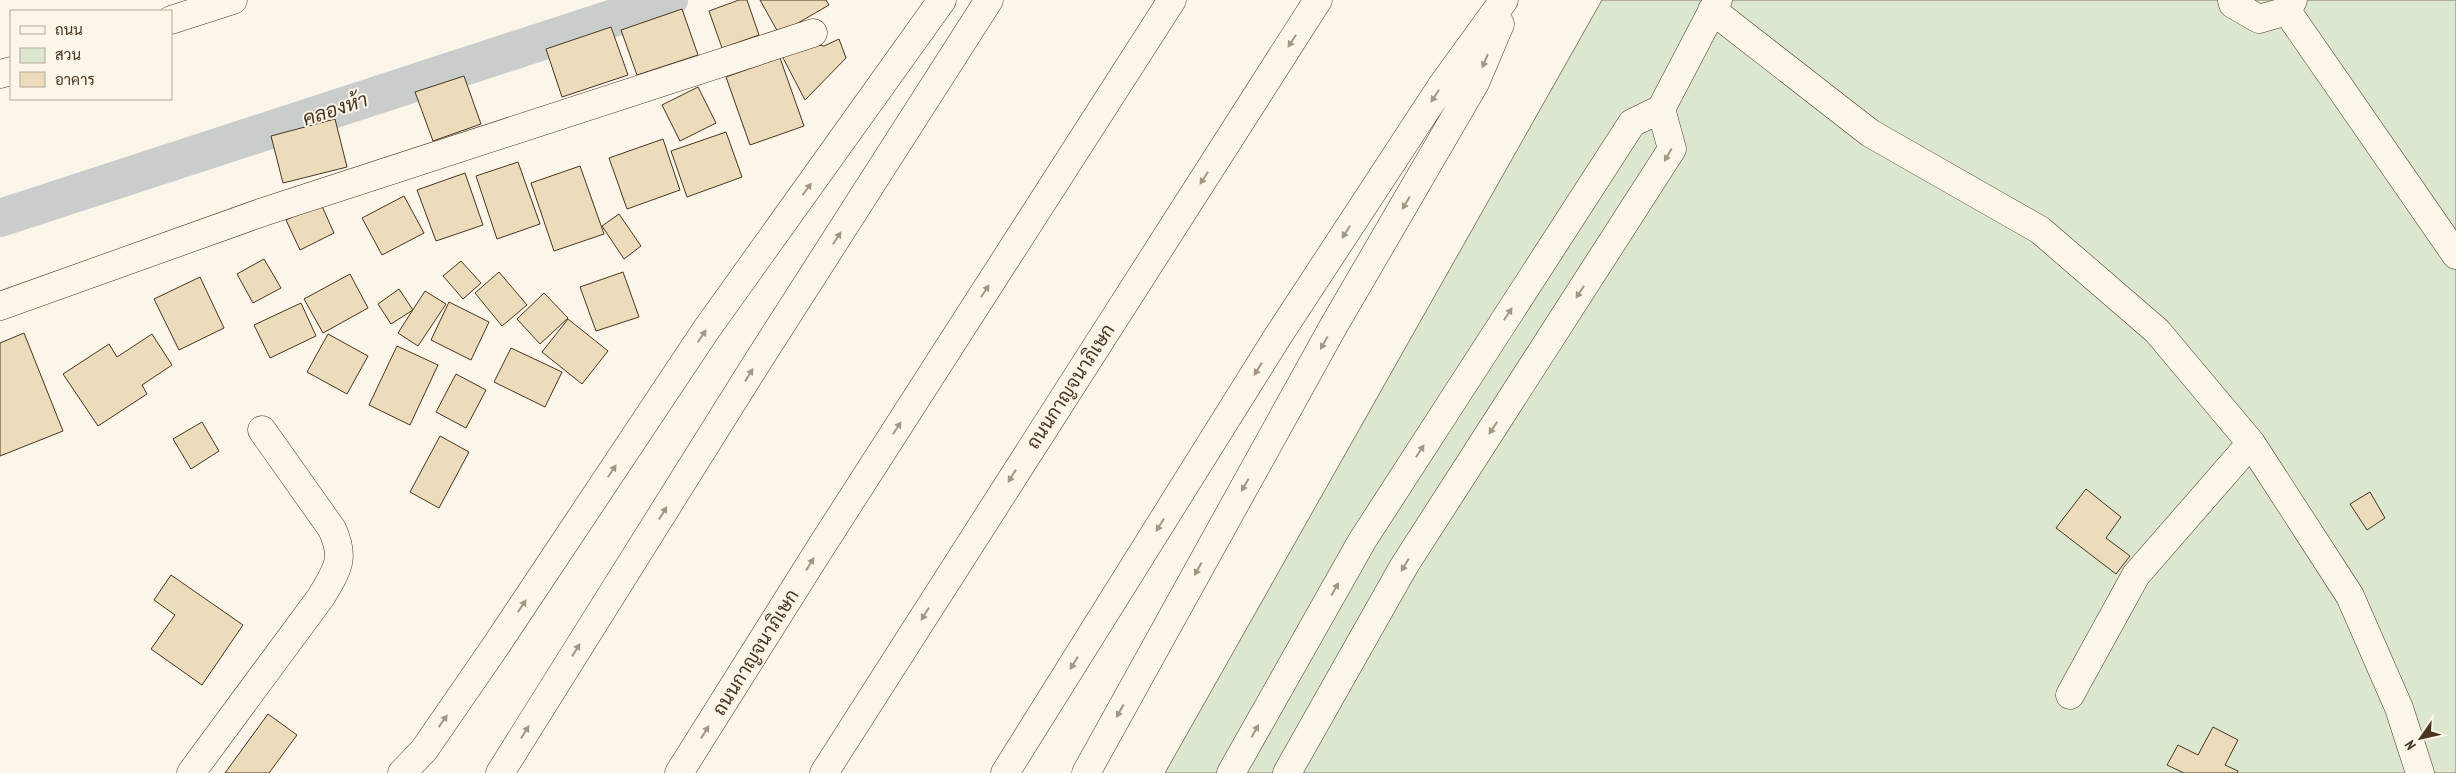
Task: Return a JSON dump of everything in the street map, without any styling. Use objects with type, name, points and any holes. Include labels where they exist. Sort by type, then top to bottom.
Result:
[{"type":"main road","points":[[172,20],[233,0]]},
{"type":"main road","points":[[402,773],[418,761],[706,330],[942,0]]},
{"type":"main road","points":[[500,773],[752,369],[989,0]]},
{"type":"main road","name":"ถนนกาญจนาภิเษก","points":[[679,773],[819,550],[1172,0]]},
{"type":"main road","name":"ถนนกาญจนาภิเษก","points":[[824,773],[1318,0]]},
{"type":"main road","points":[[1005,773],[1278,336],[1432,100],[1504,0]]},
{"type":"main road","points":[[1086,773],[1333,327],[1475,83],[1511,0]]},
{"type":"main road","points":[[2232,0],[2233,4],[2259,19],[2290,5],[2456,255]]},
{"type":"main road","points":[[1231,773],[1362,541],[1632,122],[1661,109],[1715,5],[1870,133],[2040,230],[2157,331],[2251,444],[2350,596],[2399,708],[2420,773]]},
{"type":"main road","points":[[0,306],[263,212],[813,34]]},
{"type":"main road","points":[[1287,773],[1404,566],[1672,149],[1661,109]]},
{"type":"main road","points":[[192,773],[321,597],[337,570],[340,556],[339,544],[332,529],[262,430]]},
{"type":"main road","points":[[2070,695],[2136,575],[2251,444]]},
{"type":"green space","points":[[1602,0],[2456,0],[2456,773],[1165,773]]},
{"type":"building","points":[[739,0],[747,0],[759,35],[722,48],[709,11]]},
{"type":"building","points":[[760,0],[826,0],[829,5],[779,34]]},
{"type":"building","points":[[682,9],[698,55],[637,75],[621,30]]},
{"type":"building","points":[[611,27],[628,75],[562,97],[546,49]]},
{"type":"building","points":[[839,39],[846,58],[805,100],[781,54],[813,44],[824,46]]},
{"type":"building","points":[[780,58],[804,126],[750,145],[726,77]]},
{"type":"building","points":[[464,76],[481,124],[433,141],[415,92]]},
{"type":"building","points":[[698,87],[716,123],[680,141],[662,105]]},
{"type":"building","points":[[335,119],[347,167],[283,183],[271,136]]},
{"type":"building","points":[[726,132],[742,177],[687,197],[671,151]]},
{"type":"building","points":[[663,139],[680,190],[627,209],[609,158]]},
{"type":"building","points":[[518,162],[540,224],[497,239],[476,176]]},
{"type":"building","points":[[580,166],[604,234],[554,251],[531,183]]},
{"type":"building","points":[[465,173],[483,225],[436,241],[417,190]]},
{"type":"building","points":[[404,196],[424,233],[382,255],[362,218]]},
{"type":"building","points":[[321,204],[334,233],[300,250],[286,220]]},
{"type":"building","points":[[619,214],[641,246],[624,259],[602,226]]},
{"type":"building","points":[[264,259],[281,288],[253,303],[237,274]]},
{"type":"building","points":[[461,261],[481,283],[463,299],[443,276]]},
{"type":"building","points":[[499,272],[527,305],[502,326],[475,293]]},
{"type":"building","points":[[623,272],[639,317],[596,331],[580,287]]},
{"type":"building","points":[[350,274],[368,308],[323,333],[304,299]]},
{"type":"building","points":[[200,277],[224,328],[179,350],[154,299]]},
{"type":"building","points":[[399,289],[413,310],[391,324],[378,304]]},
{"type":"building","points":[[425,291],[446,304],[418,346],[398,333]]},
{"type":"building","points":[[544,293],[568,318],[540,344],[517,319]]},
{"type":"building","points":[[449,302],[489,322],[471,360],[431,340]]},
{"type":"building","points":[[301,303],[316,336],[270,358],[254,325]]},
{"type":"building","points":[[568,319],[608,351],[582,384],[542,352]]},
{"type":"building","points":[[24,333],[63,431],[0,456],[0,343]]},
{"type":"building","points":[[152,334],[172,365],[142,385],[147,394],[98,426],[63,374],[109,344],[117,357]]},
{"type":"building","points":[[328,334],[368,356],[347,394],[307,372]]},
{"type":"building","points":[[397,346],[438,365],[410,425],[369,405]]},
{"type":"building","points":[[511,348],[562,372],[545,407],[494,382]]},
{"type":"building","points":[[456,374],[486,390],[466,428],[436,412]]},
{"type":"building","points":[[202,422],[219,451],[191,469],[173,439]]},
{"type":"building","points":[[440,436],[469,452],[439,508],[410,492]]},
{"type":"building","points":[[2086,489],[2121,517],[2106,538],[2130,556],[2116,574],[2056,528]]},
{"type":"building","points":[[2370,492],[2385,518],[2367,530],[2350,504]]},
{"type":"building","points":[[171,575],[243,625],[202,685],[151,649],[175,615],[154,600]]},
{"type":"building","points":[[268,714],[297,735],[269,773],[225,773]]},
{"type":"building","points":[[2213,727],[2238,740],[2225,765],[2238,771],[2237,773],[2184,773],[2167,765],[2178,745],[2198,755]]},
{"type":"waterway","name":"คลองห้า","points":[[0,218],[669,0]]}]
